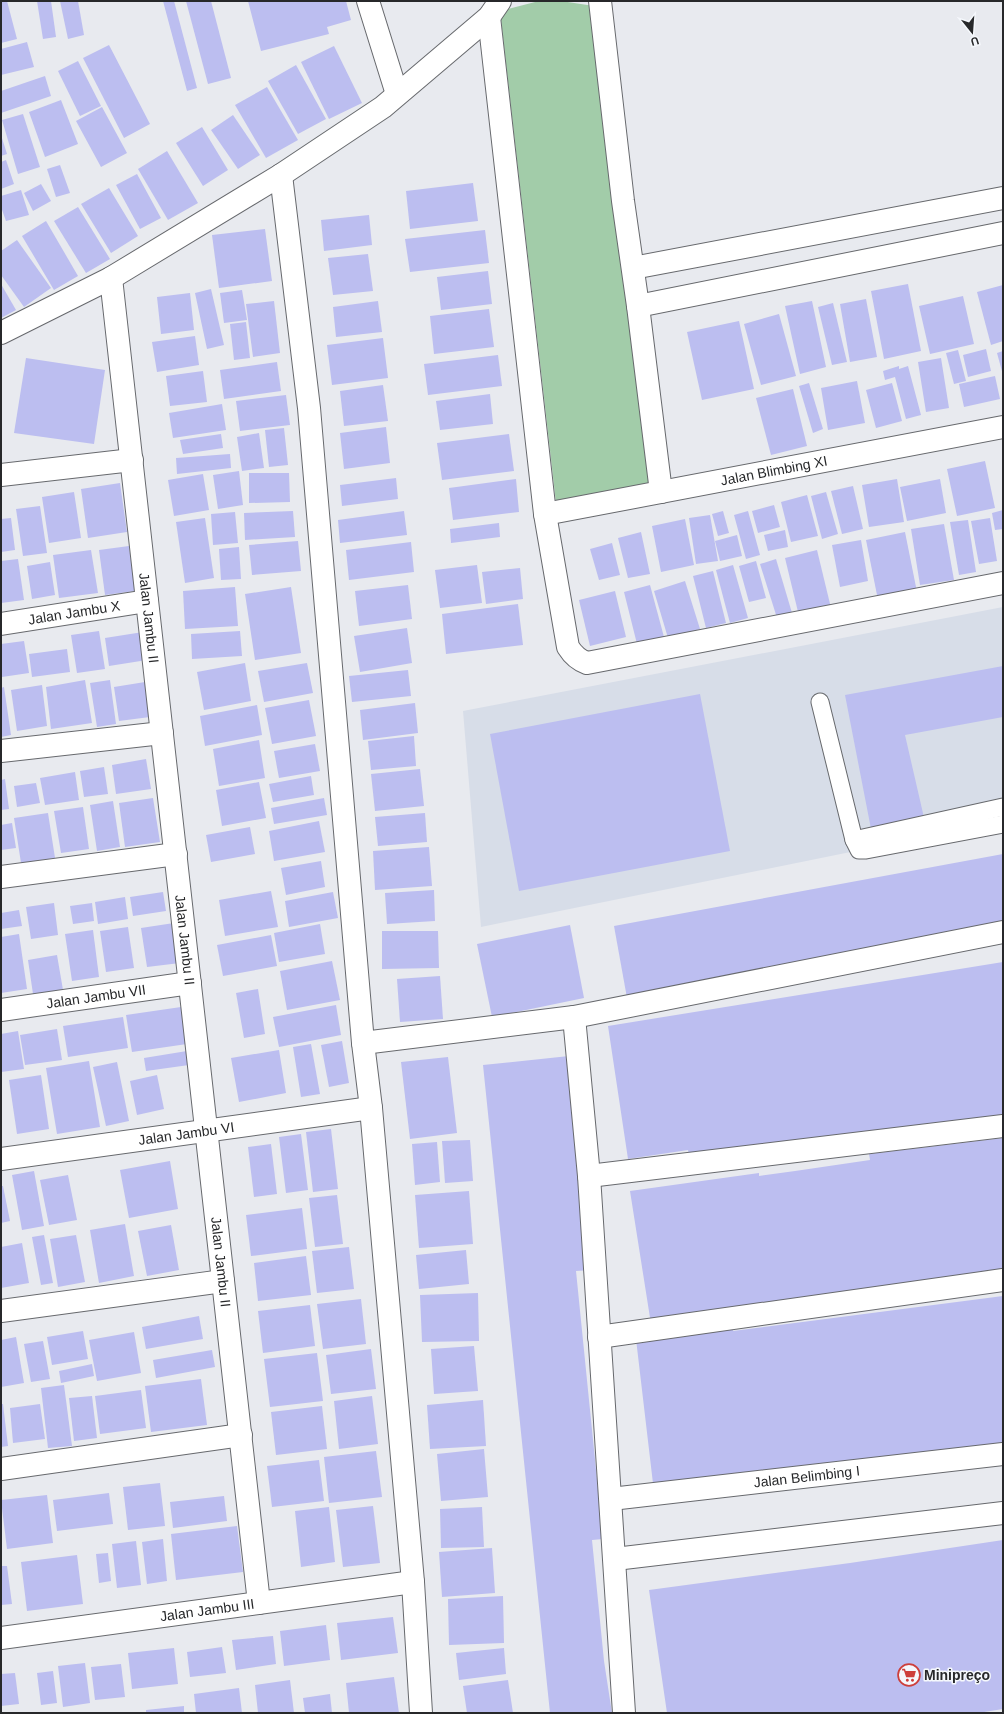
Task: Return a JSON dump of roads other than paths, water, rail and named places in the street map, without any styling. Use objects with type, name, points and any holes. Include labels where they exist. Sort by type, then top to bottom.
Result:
[{"type":"street","points":[[600,1],[623,201],[638,306],[661,492]]},
{"type":"street","points":[[370,7],[381,40],[390,100]]},
{"type":"street","points":[[1,333],[111,278],[281,175],[390,100],[494,9]]},
{"type":"street","points":[[494,9],[545,514],[568,647],[575,656],[587,663],[1003,583]]},
{"type":"street","points":[[281,175],[309,408],[363,1043],[371,1108],[413,1582],[421,1713]]},
{"type":"street","points":[[633,268],[1003,198]]},
{"type":"street","points":[[638,306],[1003,233]]},
{"type":"street","name":"Jalan Jambu II","points":[[111,278],[260,1603]]},
{"type":"street","name":"Jalan Blimbing XI","points":[[545,514],[1003,427]]},
{"type":"street","points":[[1,475],[132,460]]},
{"type":"street","name":"Jalan Jambu X","points":[[1,624],[147,601]]},
{"type":"street","points":[[1,751],[162,732]]},
{"type":"street","points":[[1,877],[176,854]]},
{"type":"street","points":[[363,1043],[574,1016],[1003,932]]},
{"type":"street","name":"Jalan Jambu VII","points":[[1,1010],[190,983]]},
{"type":"street","points":[[574,1016],[589,1176],[624,1713]]},
{"type":"street","name":"Jalan Jambu VI","points":[[1,1159],[371,1108]]},
{"type":"street","points":[[589,1176],[1003,1126]]},
{"type":"street","points":[[1,1311],[223,1280]]},
{"type":"street","points":[[599,1337],[1003,1280]]},
{"type":"street","points":[[1,1469],[241,1435]]},
{"type":"street","name":"Jalan Belimbing I","points":[[611,1499],[1003,1454]]},
{"type":"street","points":[[615,1559],[1003,1513]]},
{"type":"street","name":"Jalan Jambu III","points":[[1,1638],[413,1582]]},
{"type":"lane","points":[[820,702],[857,848],[863,851],[1003,824]]},
{"type":"lane","points":[[854,840],[1003,807]]},
{"type":"place","name":"Minipreço","points":[[909,1675]]}]
